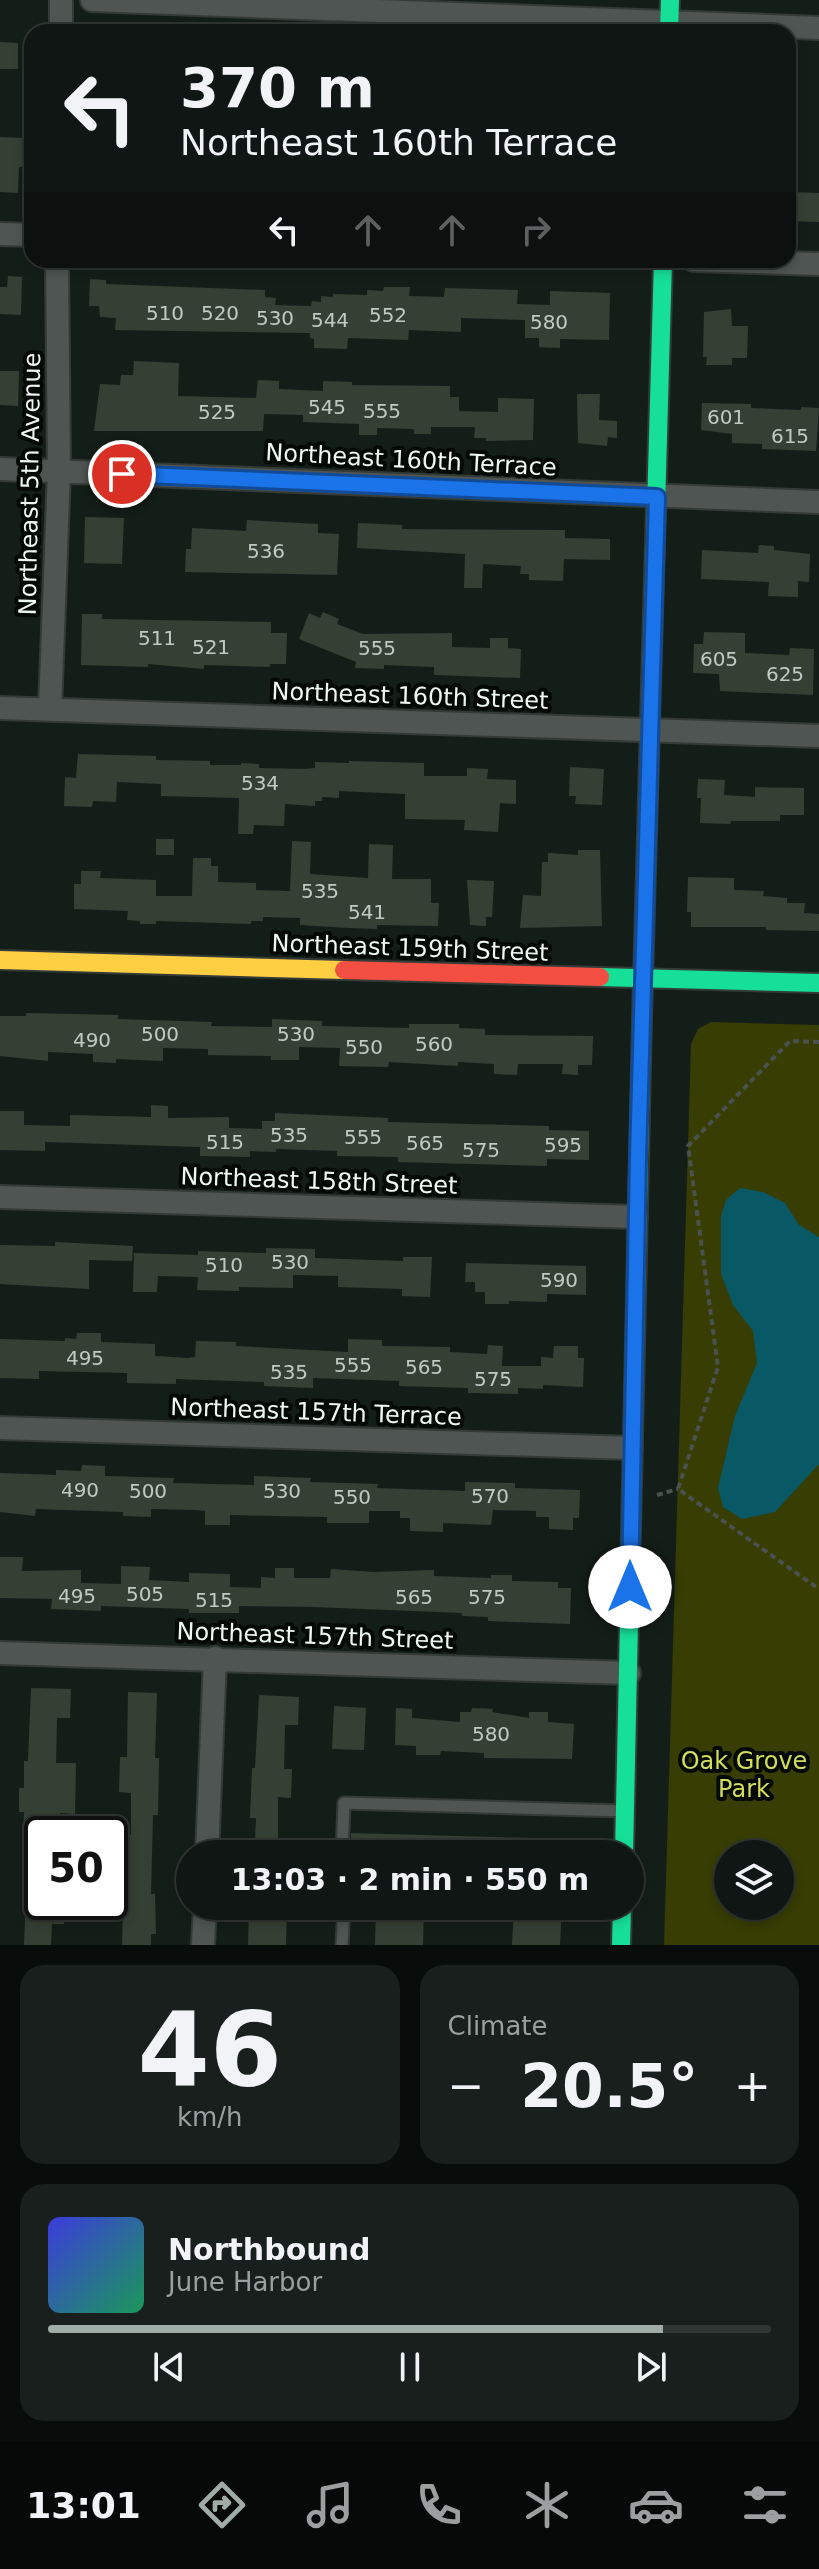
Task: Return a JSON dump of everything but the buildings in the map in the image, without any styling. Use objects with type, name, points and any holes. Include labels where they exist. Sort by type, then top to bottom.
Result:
[{"type":"main road","points":[[669,24],[670,0]]},
{"type":"main road","points":[[624,1840],[636,1217],[663,268]]},
{"type":"main road","name":"Northeast 159th Street","points":[[0,960],[819,983]]},
{"type":"main road","points":[[621,1945],[622,1920]]},
{"type":"street","points":[[61,0],[61,24]]},
{"type":"street","points":[[92,0],[587,24]]},
{"type":"street","points":[[796,28],[819,28]]},
{"type":"street","points":[[0,234],[24,235]]},
{"type":"street","points":[[796,263],[819,264]]},
{"type":"street","name":"Northeast 5th Avenue","points":[[50,709],[59,471],[57,268]]},
{"type":"street","name":"Northeast 160th Terrace","points":[[0,469],[819,502]]},
{"type":"street","name":"Northeast 160th Street","points":[[0,708],[819,736]]},
{"type":"street","name":"Northeast 158th Street","points":[[0,1197],[636,1217]]},
{"type":"street","name":"Northeast 157th Terrace","points":[[0,1428],[631,1448]]},
{"type":"street","name":"Northeast 157th Street","points":[[0,1653],[629,1673]]},
{"type":"street","points":[[208,1840],[215,1658]]},
{"type":"street","points":[[203,1945],[204,1920]]},
{"type":"lane","points":[[343,1840],[344,1803],[625,1811]]},
{"type":"lane","points":[[342,1945],[343,1920]]},
{"type":"path","points":[[819,1042],[790,1041],[688,1146],[718,1367],[678,1489],[819,1589]]},
{"type":"green space","name":"Oak Grove Park","points":[[711,1022],[819,1025],[819,1945],[664,1945],[691,1044],[698,1029]]},
{"type":"water","points":[[740,1188],[763,1192],[785,1203],[799,1225],[819,1237],[819,1464],[775,1512],[742,1519],[723,1507],[718,1488],[735,1416],[757,1363],[753,1331],[733,1305],[721,1274],[721,1216],[726,1200]]},
{"type":"traffic: fast","points":[[669,24],[670,0]]},
{"type":"traffic: fast","points":[[651,685],[663,268]]},
{"type":"traffic: fast","points":[[600,977],[819,983]]},
{"type":"traffic: fast","points":[[624,1840],[642,1019]]},
{"type":"traffic: fast","points":[[621,1945],[622,1920]]},
{"type":"traffic: slow","points":[[0,960],[344,970]]},
{"type":"traffic: jam","points":[[642,1019],[651,685]]},
{"type":"traffic: jam","points":[[344,970],[600,977]]},
{"type":"route","points":[[122,474],[657,497],[642,978],[630,1587]]}]
